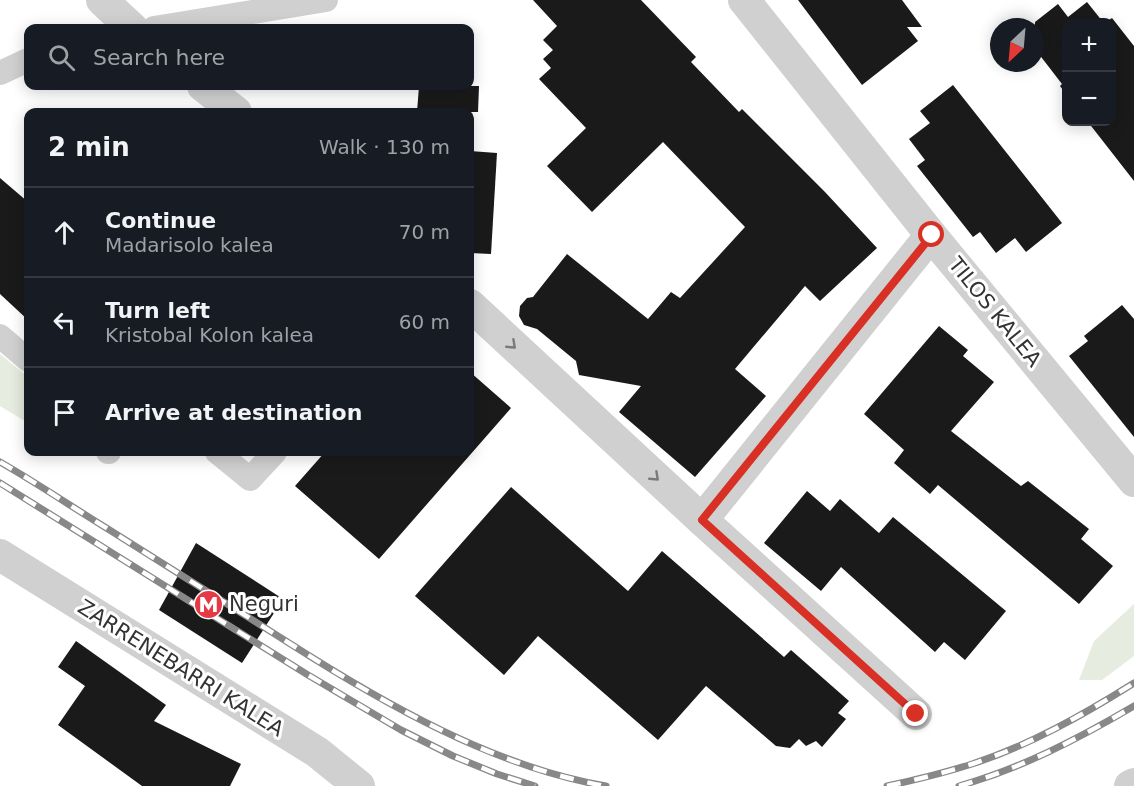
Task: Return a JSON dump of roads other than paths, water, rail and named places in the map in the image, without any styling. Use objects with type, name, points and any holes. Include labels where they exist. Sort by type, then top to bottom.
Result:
[{"type":"street","points":[[102,0],[128,24]]},
{"type":"street","points":[[179,24],[326,0]]},
{"type":"street","name":"TILOS KALEA","points":[[744,0],[1134,482]]},
{"type":"street","points":[[0,73],[24,62]]},
{"type":"street","points":[[208,90],[231,108]]},
{"type":"street","points":[[702,520],[932,235]]},
{"type":"street","points":[[474,309],[916,714]]},
{"type":"street","points":[[0,336],[24,357]]},
{"type":"street","points":[[222,456],[250,479],[271,456]]},
{"type":"street","name":"ZARRENEBARRI KALEA","points":[[0,555],[317,752],[359,786]]},
{"type":"street","points":[[1130,786],[1134,784]]},
{"type":"railway","points":[[0,462],[325,666],[401,710],[481,748],[522,764],[564,777],[606,786]]},
{"type":"railway","points":[[0,483],[308,675],[401,730],[453,756],[535,786]]},
{"type":"railway","points":[[887,786],[961,767],[1015,748],[1076,718],[1134,683]]},
{"type":"railway","points":[[959,786],[1005,771],[1049,752],[1134,706]]},
{"type":"place","name":"Neguri","points":[[208,604]]}]
